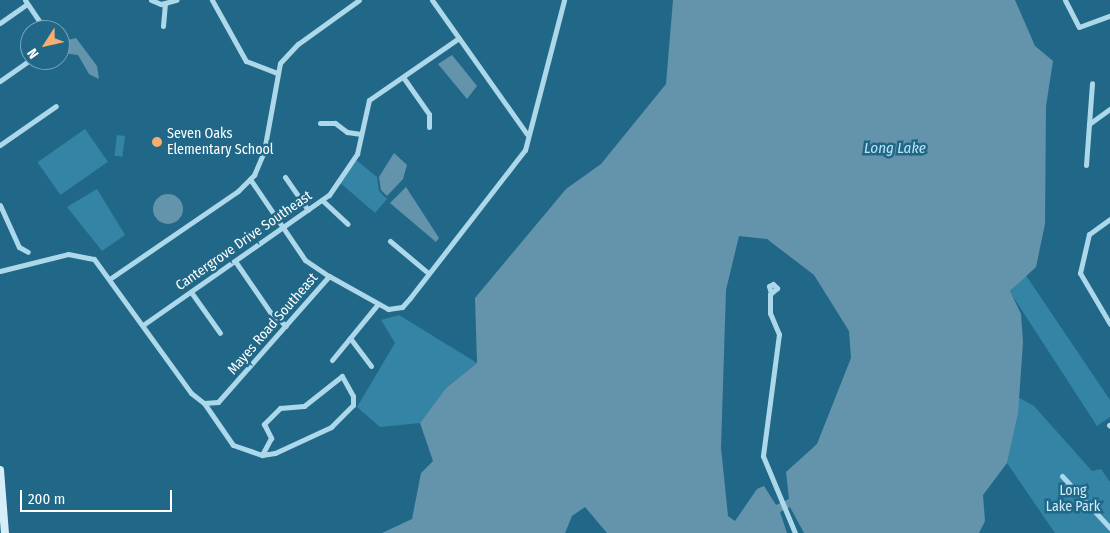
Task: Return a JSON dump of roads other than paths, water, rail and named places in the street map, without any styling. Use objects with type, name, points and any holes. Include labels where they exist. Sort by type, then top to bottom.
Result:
[{"type":"street","points":[[152,0],[165,3],[176,0]]},
{"type":"street","points":[[212,0],[246,61],[277,72]]},
{"type":"street","points":[[111,278],[250,179],[264,151],[277,72],[288,51],[359,0]]},
{"type":"street","points":[[432,0],[527,134]]},
{"type":"street","name":"Mayes Road Southeast","points":[[204,403],[222,399],[329,276],[377,305],[402,307],[427,272],[520,157],[564,0]]},
{"type":"street","points":[[1065,0],[1079,27],[1110,16]]},
{"type":"street","points":[[0,23],[26,2],[38,20]]},
{"type":"street","points":[[163,26],[165,3]]},
{"type":"street","name":"Cantergrove Drive Southeast","points":[[143,325],[322,200],[357,154],[369,100],[458,38]]},
{"type":"street","points":[[0,80],[20,67]]},
{"type":"street","points":[[403,77],[429,114],[429,127]]},
{"type":"street","points":[[1086,165],[1092,83]]},
{"type":"street","points":[[0,144],[56,106]]},
{"type":"street","points":[[1089,124],[1110,109]]},
{"type":"street","points":[[320,123],[335,123],[347,132],[361,134]]},
{"type":"street","points":[[285,177],[308,210]]},
{"type":"street","points":[[250,179],[305,260],[329,276]]},
{"type":"street","points":[[322,200],[348,224]]},
{"type":"street","points":[[0,206],[19,247],[28,252]]},
{"type":"street","points":[[1110,219],[1089,234],[1080,273],[1110,324]]},
{"type":"street","points":[[390,241],[427,272]]},
{"type":"street","points":[[0,271],[76,253],[94,258],[111,278],[188,389],[204,403],[227,440],[262,454],[310,440],[331,427],[356,402],[342,376],[304,406],[280,408],[264,424],[271,438],[262,454]]},
{"type":"street","points":[[235,261],[270,312],[286,326]]},
{"type":"street","points":[[191,292],[220,333]]},
{"type":"street","points":[[771,293],[770,313],[779,334],[764,456],[796,533]]},
{"type":"street","points":[[332,360],[377,305]]},
{"type":"street","points":[[350,338],[371,366]]},
{"type":"street","points":[[0,470],[5,533]]},
{"type":"street","points":[[1062,476],[1110,528]]},
{"type":"water","name":"Long Lake","points":[[673,0],[1015,0],[1035,46],[1053,61],[1046,106],[1045,224],[1036,267],[1010,291],[1021,314],[1023,342],[1018,414],[1007,463],[983,495],[985,521],[979,533],[804,533],[790,507],[780,512],[787,533],[607,533],[585,507],[572,516],[565,533],[382,533],[412,519],[421,473],[433,461],[420,423],[446,388],[477,363],[475,298],[566,189],[601,164],[666,84]],"holes":[[[739,236],[767,239],[814,275],[849,331],[851,358],[817,444],[786,472],[789,499],[776,505],[764,486],[757,489],[735,521],[728,516],[721,448],[726,290]]]},
{"type":"water","points":[[76,38],[97,66],[99,79],[89,74],[78,55],[70,54],[70,40]]},
{"type":"water","points":[[452,55],[477,86],[467,99],[438,64]]},
{"type":"water","points":[[394,153],[407,165],[403,179],[387,196],[381,190],[379,177]]},
{"type":"water","points":[[406,187],[439,238],[436,242],[390,203]]},
{"type":"water","points":[[168,194],[179,198],[183,209],[179,220],[168,224],[157,220],[153,209],[157,198]]},
{"type":"place","name":"Seven Oaks Elementary School","points":[[157,142]]},
{"type":"park label","name":"Long Lake Park","points":[[1073,500]]}]
